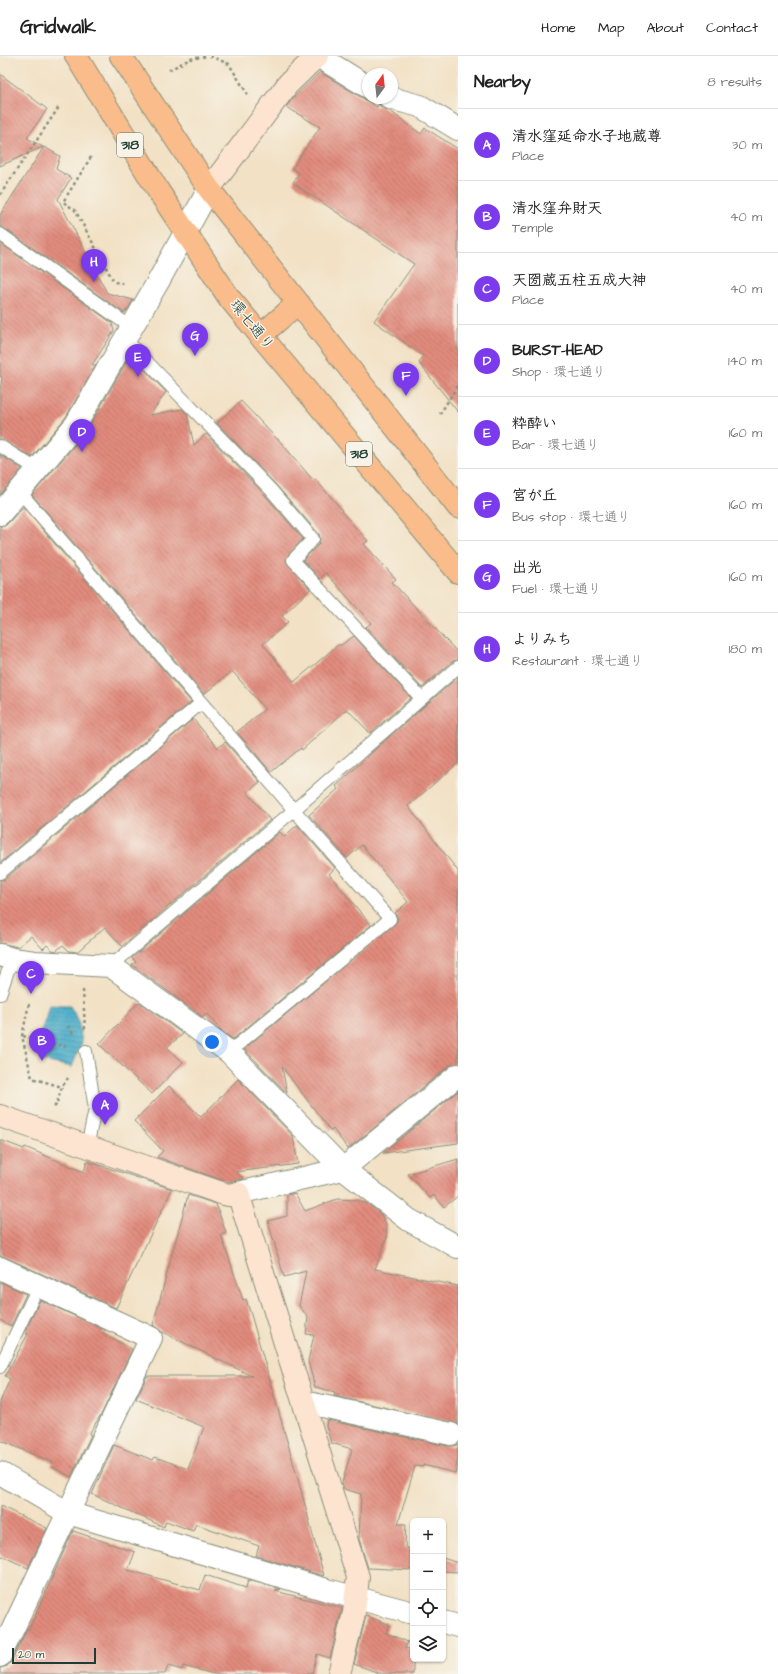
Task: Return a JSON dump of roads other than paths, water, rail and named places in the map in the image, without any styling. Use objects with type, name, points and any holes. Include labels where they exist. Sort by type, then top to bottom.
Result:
[{"type":"main road","name":"環七通り","points":[[76,56],[159,192],[230,299],[458,572]]},
{"type":"main road","points":[[121,56],[209,189],[458,507]]},
{"type":"main road","points":[[260,336],[298,303]]},
{"type":"street","points":[[0,514],[76,424],[209,189],[288,84],[318,56],[362,84]]},
{"type":"street","points":[[398,100],[420,106],[458,129]]},
{"type":"street","points":[[6,957],[35,962],[111,966],[229,1052],[344,1169],[409,1220],[458,1247]]},
{"type":"street","points":[[0,1116],[230,1195],[344,1169],[458,1075]]},
{"type":"street","points":[[238,1193],[358,1577],[357,1598],[339,1674]]},
{"type":"street","points":[[0,1268],[38,1287],[151,1338],[68,1513],[5,1632],[0,1656]]},
{"type":"street","points":[[304,1402],[451,1434]]},
{"type":"street","points":[[0,1473],[68,1513],[410,1613]]},
{"type":"street","points":[[446,1623],[458,1626]]},
{"type":"lane","points":[[0,234],[128,334],[272,490],[313,539],[293,560],[421,698]]},
{"type":"lane","points":[[0,446],[38,470]]},
{"type":"lane","points":[[20,492],[390,919],[229,1052]]},
{"type":"lane","points":[[111,966],[294,810],[458,667]]},
{"type":"lane","points":[[0,873],[201,702]]},
{"type":"lane","points":[[0,994],[6,957]]},
{"type":"lane","points":[[86,1051],[95,1109],[87,1147]]},
{"type":"lane","points":[[0,1367],[38,1287]]},
{"type":"water","points":[[50,1006],[70,1006],[78,1020],[82,1042],[72,1067],[43,1061],[40,1034]]},
{"type":"place","name":"よりみち","points":[[94,282]]},
{"type":"place","name":"出光","points":[[195,356]]},
{"type":"place","name":"粋酔い","points":[[138,377]]},
{"type":"place","name":"宮が丘","points":[[406,396]]},
{"type":"place","name":"BURST-HEAD","points":[[82,452]]},
{"type":"place","name":"天圀蔵五柱五成大神","points":[[31,994]]},
{"type":"place","name":"清水窪弁財天","points":[[42,1061]]},
{"type":"place","name":"清水窪延命水子地蔵尊","points":[[105,1125]]}]
